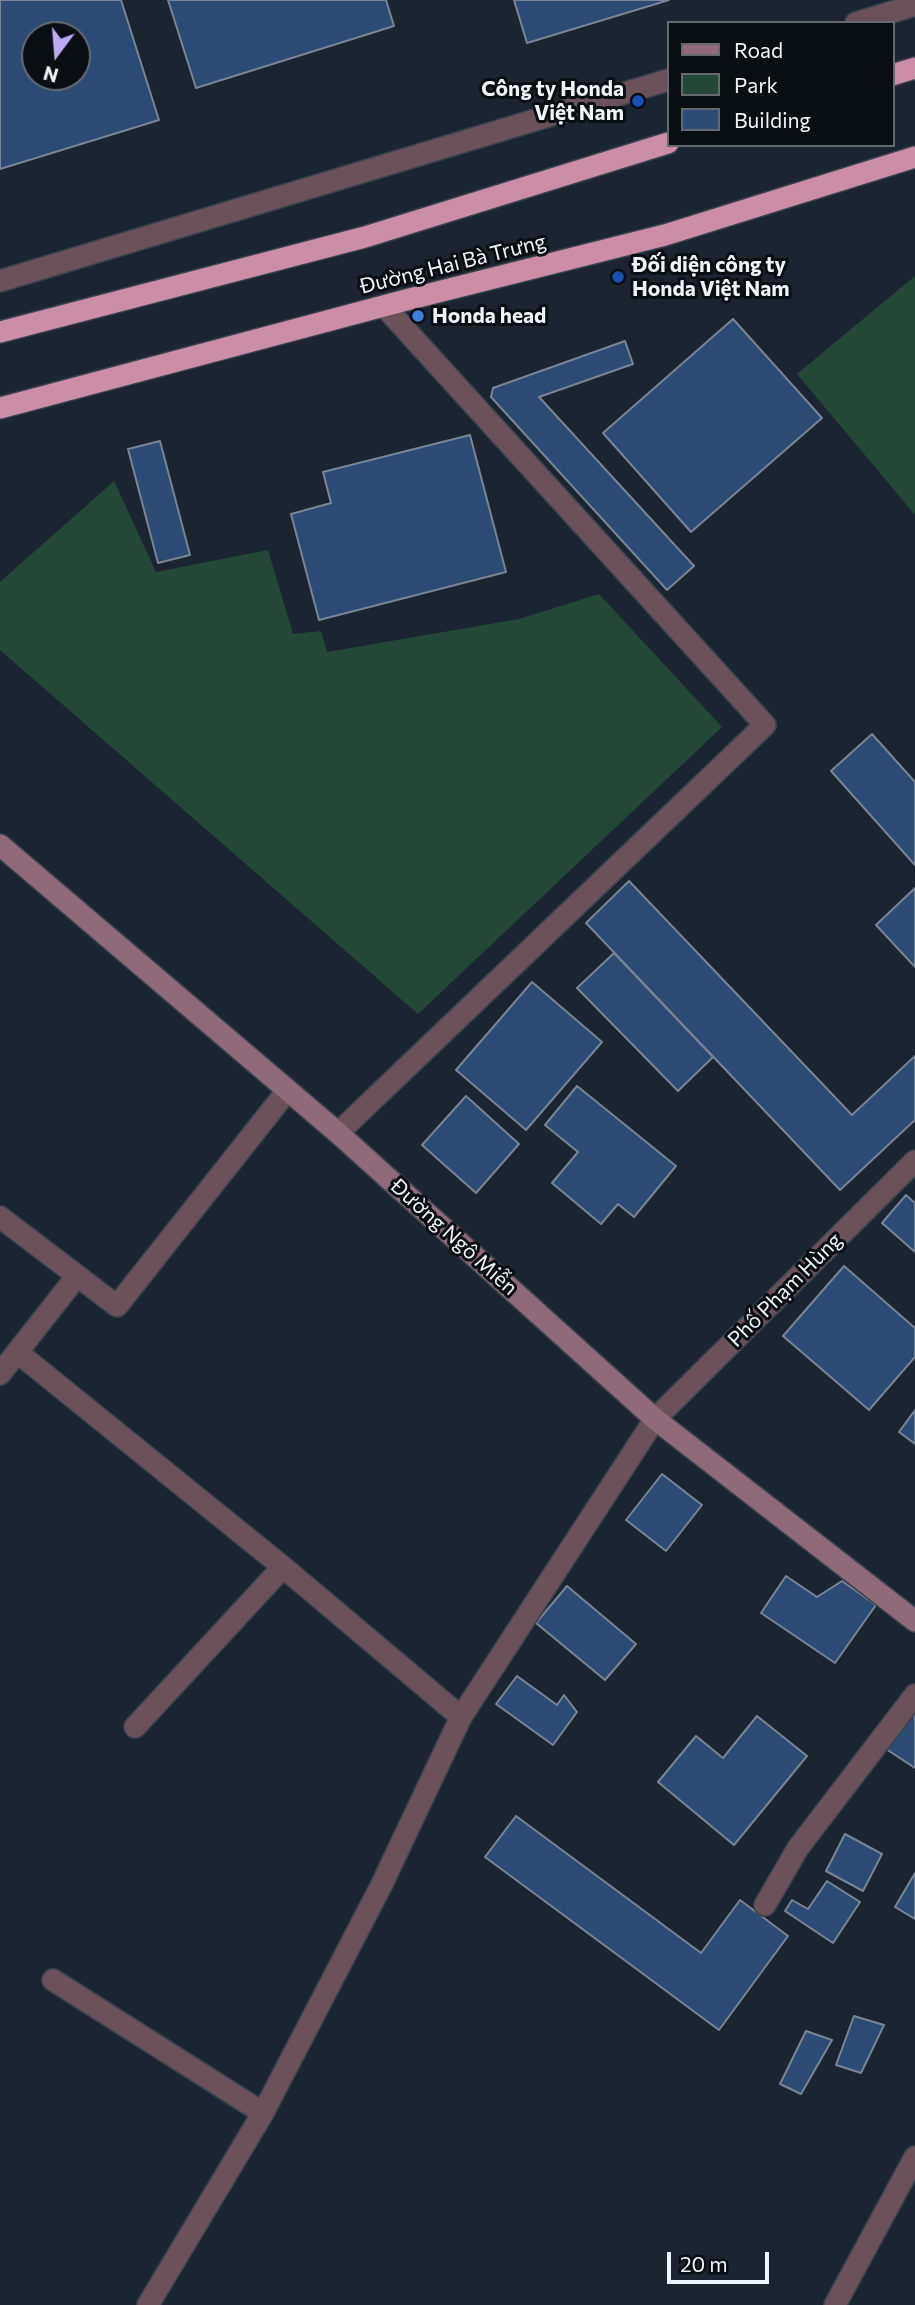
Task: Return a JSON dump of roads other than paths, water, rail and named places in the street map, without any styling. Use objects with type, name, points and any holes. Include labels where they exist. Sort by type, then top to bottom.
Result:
[{"type":"highway","points":[[894,74],[915,68]]},
{"type":"highway","points":[[0,332],[365,237],[666,145]]},
{"type":"highway","name":"Đường Hai Bà Trưng","points":[[0,408],[665,235],[915,157]]},
{"type":"street","points":[[863,21],[915,5]]},
{"type":"street","points":[[0,281],[666,81]]},
{"type":"street","points":[[338,1133],[765,725],[384,306]]},
{"type":"street","name":"Đường Ngô Miễn","points":[[0,845],[338,1133],[655,1419],[915,1620]]},
{"type":"street","points":[[0,1217],[117,1306],[287,1091]]},
{"type":"street","name":"Phố Phạm Hùng","points":[[148,2305],[263,2113],[381,1886],[461,1717],[655,1419],[915,1161]]},
{"type":"street","points":[[0,1374],[77,1276]]},
{"type":"street","points":[[17,1352],[283,1567],[461,1717]]},
{"type":"street","points":[[135,1727],[283,1567]]},
{"type":"street","points":[[765,1905],[798,1849],[915,1695]]},
{"type":"street","points":[[53,1980],[263,2113]]},
{"type":"street","points":[[835,2305],[915,2157]]},
{"type":"place","name":"Công ty Honda Việt Nam","points":[[638,101]]},
{"type":"place","name":"Đối diện công ty Honda Việt Nam","points":[[618,277]]},
{"type":"place","name":"Honda head","points":[[418,316]]}]
